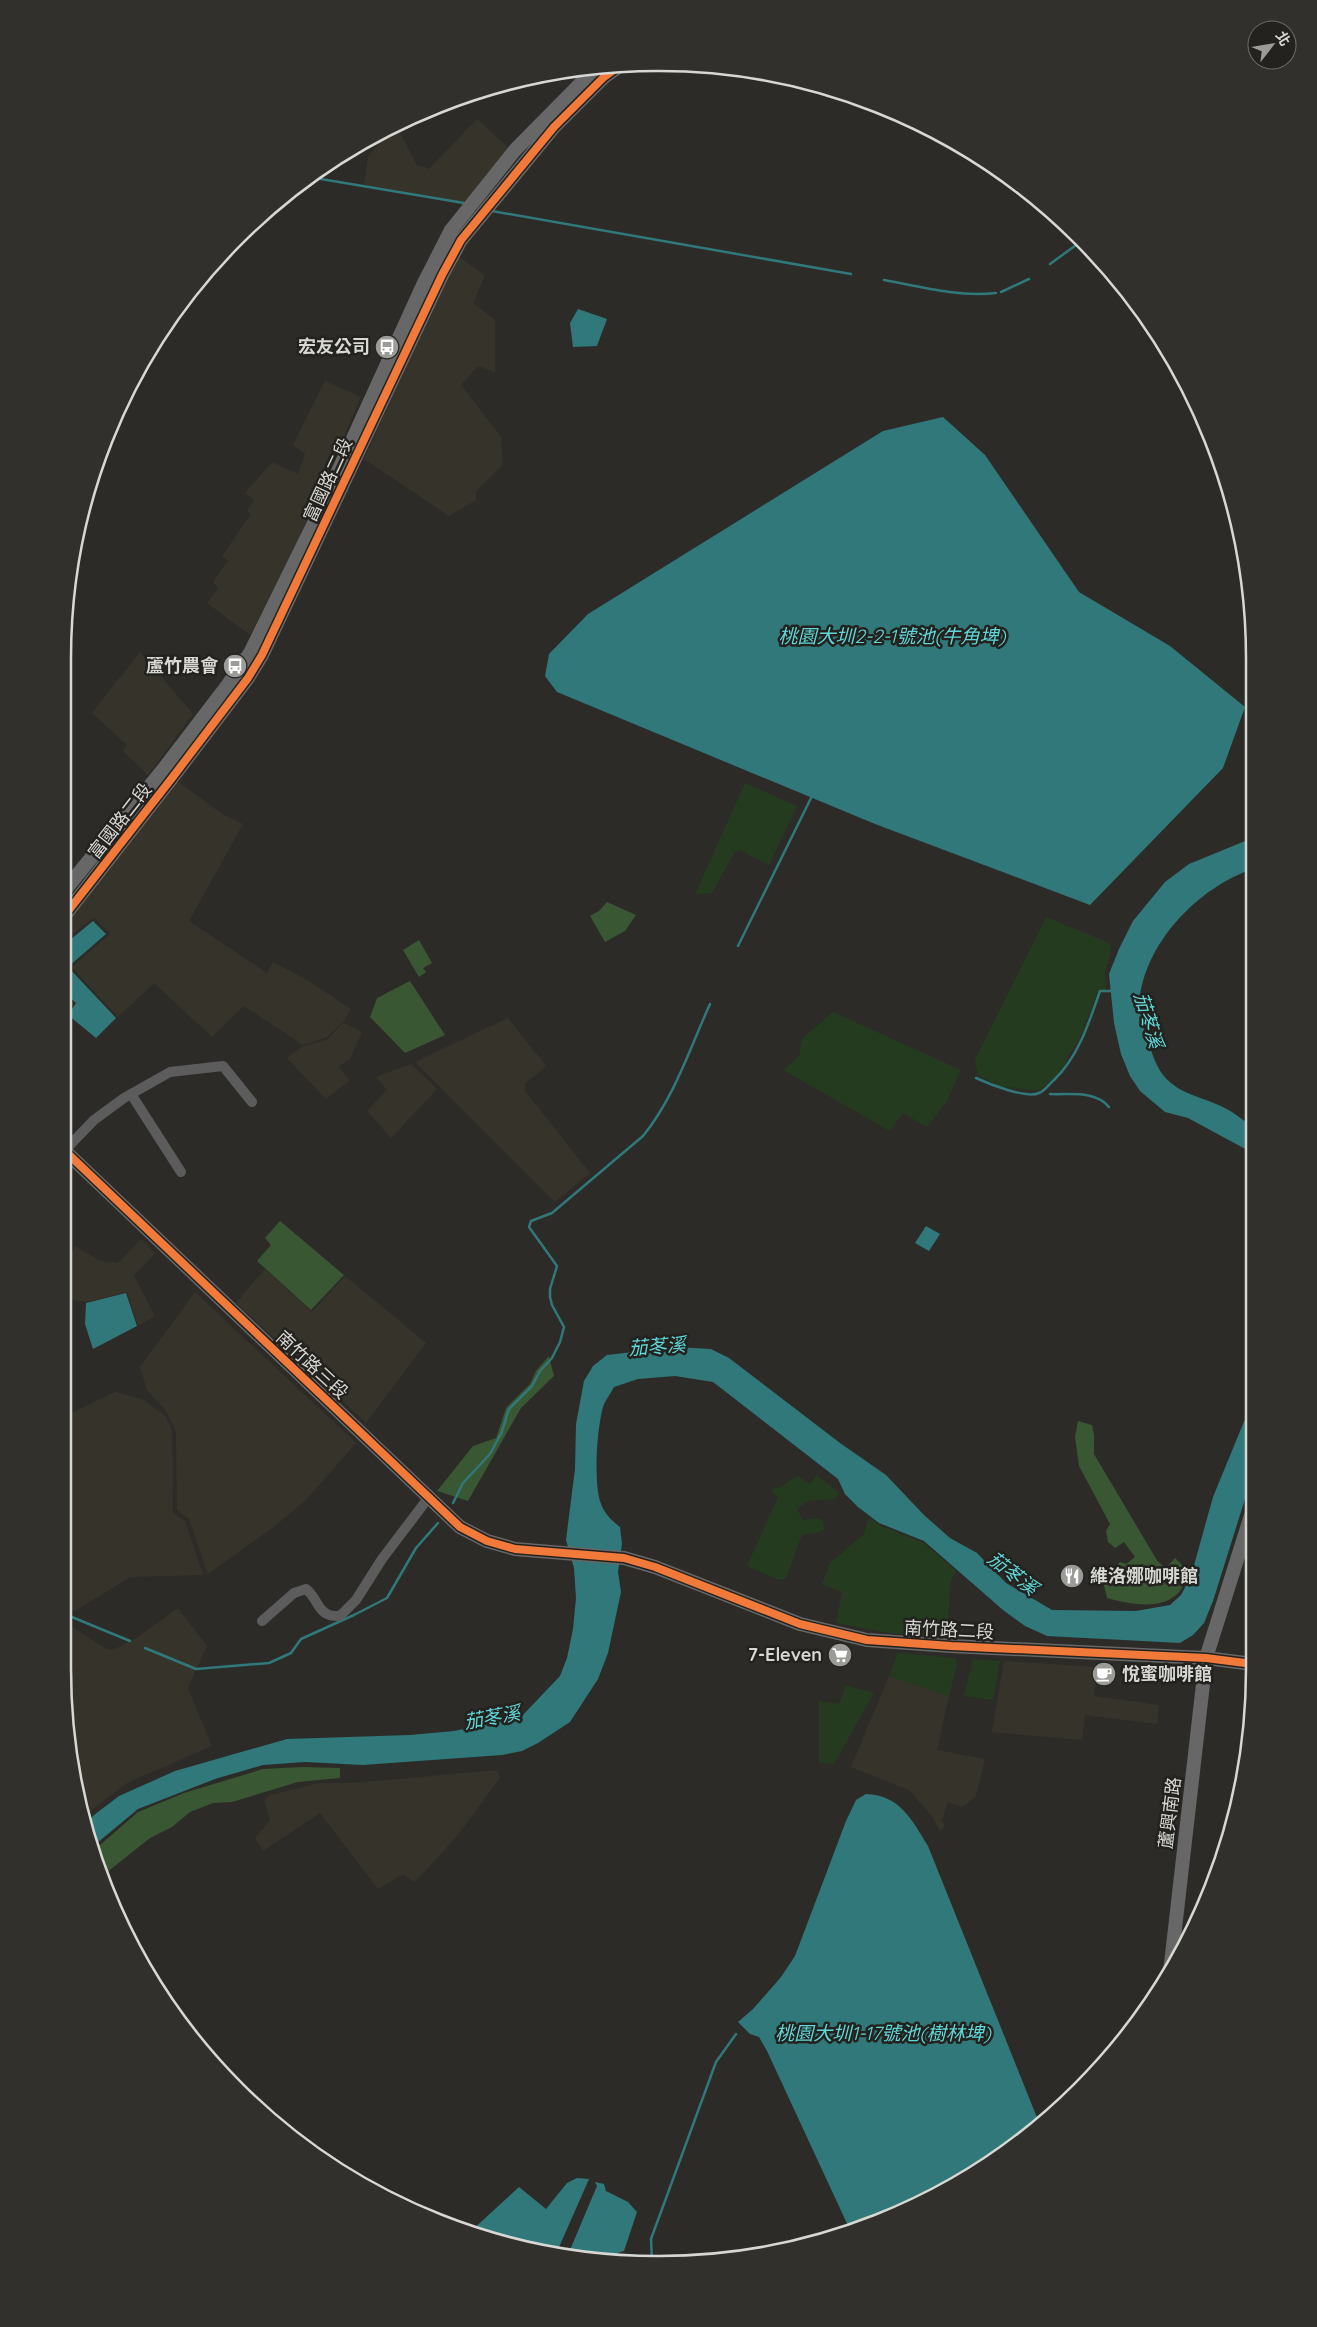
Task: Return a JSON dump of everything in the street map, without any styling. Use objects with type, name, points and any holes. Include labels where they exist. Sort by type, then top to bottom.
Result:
[{"type":"street","name":"富國路二段","points":[[71,907],[248,678],[262,655],[434,291],[462,240],[554,127],[608,74]]},
{"type":"street","name":"富國路二段","points":[[71,883],[162,771],[250,653],[320,511],[424,283],[451,230],[515,150],[591,75]]},
{"type":"street","points":[[71,1145],[94,1120],[131,1094],[170,1072],[222,1066],[252,1102]]},
{"type":"street","points":[[131,1094],[181,1172]]},
{"type":"street","name":"南竹路三段","points":[[71,1156],[460,1527],[487,1541],[515,1549],[624,1558],[655,1567]]},
{"type":"street","points":[[262,1621],[294,1593],[306,1589],[329,1616],[340,1616],[356,1600],[382,1559],[429,1498]]},
{"type":"street","name":"蘆興南路","points":[[1172,1952],[1206,1658],[1246,1531]]},
{"type":"street","name":"南竹路二段","points":[[655,1567],[800,1624],[867,1640],[951,1646],[1206,1658],[1246,1663]]},
{"type":"shaded area","points":[[477,119],[510,149],[463,205],[364,185],[368,157],[380,142],[399,132],[417,165],[429,169]]},
{"type":"shaded area","points":[[457,255],[485,276],[473,303],[495,320],[495,372],[478,366],[461,385],[501,437],[503,465],[476,491],[476,500],[449,516],[364,459]]},
{"type":"shaded area","points":[[325,381],[361,397],[296,545],[250,635],[207,603],[218,589],[213,582],[228,561],[222,556],[251,514],[247,511],[254,500],[245,493],[272,462],[298,474],[305,454],[293,445]]},
{"type":"shaded area","points":[[140,652],[193,714],[148,775],[123,751],[127,745],[92,713]]},
{"type":"shaded area","points":[[177,781],[222,814],[243,824],[189,921],[267,973],[273,962],[307,980],[351,1009],[344,1021],[327,1037],[303,1045],[244,1006],[212,1037],[154,983],[118,1017],[72,967],[110,934],[94,917],[71,935],[71,915]]},
{"type":"shaded area","points":[[508,1018],[546,1066],[525,1084],[525,1091],[590,1173],[555,1202],[415,1062]]},
{"type":"shaded area","points":[[343,1023],[362,1032],[350,1059],[339,1066],[349,1081],[326,1099],[287,1058],[302,1047],[328,1039]]},
{"type":"shaded area","points":[[411,1064],[437,1089],[391,1138],[367,1111],[387,1090],[376,1077]]},
{"type":"shaded area","points":[[141,1239],[155,1253],[134,1276],[155,1316],[138,1326],[127,1292],[86,1302],[71,1300],[71,1254],[75,1246],[100,1261],[118,1263]]},
{"type":"shaded area","points":[[265,1269],[312,1312],[345,1276],[426,1343],[366,1423],[236,1303]]},
{"type":"shaded area","points":[[195,1292],[356,1443],[306,1500],[275,1526],[208,1574],[189,1519],[177,1510],[176,1432],[167,1412],[147,1390],[140,1367]]},
{"type":"shaded area","points":[[115,1392],[144,1400],[165,1416],[172,1430],[173,1513],[185,1521],[203,1575],[130,1577],[75,1611],[71,1610],[71,1413]]},
{"type":"shaded area","points":[[178,1608],[207,1646],[188,1688],[212,1746],[127,1783],[89,1812],[76,1745],[71,1668],[71,1626],[106,1649],[113,1650],[135,1639]]},
{"type":"shaded area","points":[[1004,1661],[1098,1667],[1094,1696],[1159,1705],[1157,1724],[1085,1715],[1082,1740],[992,1732]]},
{"type":"shaded area","points":[[889,1676],[949,1696],[937,1750],[985,1759],[976,1796],[962,1807],[948,1802],[942,1820],[945,1826],[940,1831],[932,1816],[909,1790],[851,1767]]},
{"type":"shaded area","points":[[497,1770],[500,1778],[457,1836],[415,1882],[403,1874],[378,1889],[320,1813],[263,1851],[255,1838],[270,1820],[264,1800],[270,1795],[319,1783],[354,1783]]},
{"type":"green space","points":[[745,783],[797,806],[769,865],[740,850],[734,853],[712,893],[695,894]]},
{"type":"green space","points":[[607,902],[636,915],[625,931],[605,942],[590,916],[599,911]]},
{"type":"green space","points":[[1046,917],[1110,943],[1111,952],[1105,972],[1106,990],[1099,990],[1079,1040],[1069,1055],[1063,1070],[1039,1091],[999,1086],[978,1075],[975,1060]]},
{"type":"green space","points":[[419,940],[432,963],[423,968],[426,972],[419,977],[403,950]]},
{"type":"green space","points":[[410,981],[445,1035],[405,1053],[370,1017],[377,998]]},
{"type":"green space","points":[[833,1012],[961,1070],[947,1101],[927,1127],[903,1113],[890,1131],[783,1070],[799,1056],[802,1039]]},
{"type":"green space","points":[[280,1221],[344,1275],[311,1310],[257,1261],[271,1245],[265,1238]]},
{"type":"green space","points":[[549,1356],[554,1376],[521,1408],[468,1501],[437,1491],[473,1446],[496,1438],[506,1408],[530,1384],[536,1371]]},
{"type":"green space","points":[[1078,1421],[1092,1425],[1094,1454],[1158,1562],[1166,1568],[1175,1558],[1188,1571],[1185,1582],[1179,1592],[1172,1598],[1155,1604],[1135,1604],[1107,1598],[1103,1581],[1120,1562],[1126,1564],[1135,1557],[1124,1542],[1115,1548],[1108,1542],[1106,1531],[1110,1524],[1079,1466],[1075,1437]]},
{"type":"green space","points":[[817,1475],[839,1493],[835,1499],[808,1501],[797,1509],[803,1520],[817,1518],[823,1521],[824,1529],[820,1532],[802,1535],[786,1578],[779,1580],[747,1566],[778,1497],[771,1492],[774,1487],[779,1488],[798,1476],[810,1484]]},
{"type":"green space","points":[[870,1518],[879,1525],[924,1543],[956,1571],[950,1582],[948,1633],[940,1637],[889,1633],[836,1623],[842,1592],[822,1584],[830,1563],[864,1534]]},
{"type":"green space","points":[[898,1653],[955,1658],[957,1664],[949,1696],[889,1676]]},
{"type":"green space","points":[[973,1659],[1000,1661],[993,1700],[964,1696]]},
{"type":"green space","points":[[845,1685],[874,1693],[834,1764],[819,1763],[819,1701],[840,1704]]},
{"type":"green space","points":[[340,1768],[340,1778],[298,1782],[232,1802],[213,1803],[190,1812],[172,1827],[150,1838],[108,1872],[99,1846],[138,1812],[184,1793],[263,1769]]},
{"type":"water","points":[[578,309],[607,319],[597,346],[573,347],[570,323]]},
{"type":"water","name":"桃園大圳2-2-1號池(牛角埤)","points":[[943,417],[985,455],[1079,592],[1170,646],[1245,707],[1223,768],[1090,905],[875,824],[557,692],[545,676],[549,654],[588,614],[883,431]]},
{"type":"water","points":[[1246,841],[1246,872],[1212,889],[1195,903],[1165,936],[1153,955],[1145,975],[1140,996],[1141,1014],[1145,1033],[1163,1075],[1189,1094],[1223,1107],[1246,1122],[1246,1149],[1188,1118],[1165,1112],[1140,1091],[1130,1076],[1121,1054],[1114,1023],[1109,974],[1119,949],[1133,921],[1165,882],[1189,864]]},
{"type":"water","points":[[93,921],[106,934],[71,964],[71,939]]},
{"type":"water","points":[[71,970],[116,1018],[96,1038],[71,1017],[71,1010],[76,1003],[71,998]]},
{"type":"water","points":[[926,1226],[940,1234],[929,1251],[915,1243]]},
{"type":"water","points":[[126,1293],[137,1326],[93,1349],[85,1324],[86,1303]]},
{"type":"water","points":[[676,1347],[711,1349],[729,1358],[840,1443],[886,1475],[924,1515],[950,1538],[977,1553],[1006,1583],[1052,1610],[1136,1611],[1170,1605],[1181,1595],[1191,1576],[1213,1497],[1246,1417],[1246,1496],[1213,1601],[1204,1623],[1193,1635],[1180,1643],[1047,1636],[1025,1626],[1003,1610],[924,1541],[879,1523],[845,1494],[838,1479],[713,1382],[675,1376],[638,1379],[614,1387],[604,1404],[599,1425],[597,1483],[603,1508],[609,1517],[620,1527],[622,1544],[618,1572],[621,1592],[608,1653],[598,1679],[570,1722],[522,1751],[502,1755],[363,1765],[305,1762],[263,1765],[215,1779],[138,1809],[98,1842],[91,1819],[94,1815],[119,1796],[175,1771],[287,1739],[410,1735],[454,1731],[521,1717],[560,1676],[567,1658],[573,1629],[576,1598],[574,1568],[566,1540],[575,1469],[576,1424],[584,1381],[593,1366],[607,1355]]},
{"type":"water","name":"桃園大圳1-17號池(樹林埤)","points":[[866,1794],[878,1795],[896,1804],[910,1818],[928,1846],[1037,2117],[985,2157],[952,2177],[918,2195],[848,2225],[767,2051],[759,2037],[750,2034],[738,2022],[753,2009],[781,1977],[795,1956],[846,1821],[856,1800]]},
{"type":"water","points":[[577,2178],[589,2179],[559,2247],[507,2236],[476,2227],[519,2187],[546,2209],[567,2183]]},
{"type":"water","points":[[595,2182],[604,2184],[606,2191],[628,2202],[637,2212],[624,2251],[618,2254],[570,2249],[597,2186]]},
{"type":"waterway","points":[[320,179],[464,203]]},
{"type":"waterway","points":[[492,211],[851,274]]},
{"type":"waterway","points":[[1050,264],[1076,245]]},
{"type":"waterway","points":[[1001,292],[1029,279]]},
{"type":"waterway","points":[[884,280],[968,294],[996,293]]},
{"type":"waterway","points":[[738,946],[812,796]]},
{"type":"waterway","points":[[976,1078],[998,1087],[1026,1094],[1039,1093],[1046,1089],[1070,1061],[1087,1027],[1100,991],[1111,991]]},
{"type":"waterway","points":[[453,1503],[463,1483],[490,1454],[501,1434],[509,1409],[532,1386],[540,1371],[552,1358],[560,1342],[564,1327],[552,1305],[550,1297],[550,1289],[557,1266],[529,1227],[531,1221],[552,1213],[643,1136],[664,1106],[673,1089],[710,1004]]},
{"type":"waterway","points":[[1050,1094],[1082,1094],[1097,1098],[1109,1107]]},
{"type":"waterway","points":[[145,1648],[196,1669],[269,1663],[291,1653],[301,1639],[387,1598],[416,1548],[438,1523]]},
{"type":"waterway","points":[[71,1617],[130,1641]]},
{"type":"waterway","points":[[652,2256],[651,2239],[716,2062],[736,2034]]},
{"type":"cycle path","points":[[71,907],[248,678],[262,655],[442,275],[461,240],[554,127],[608,74]]},
{"type":"cycle path","points":[[71,1157],[460,1527],[487,1541],[515,1549],[624,1558],[655,1567],[800,1624],[867,1640],[951,1646],[1206,1658],[1246,1663]]},
{"type":"place","name":"宏友公司","points":[[387,347]]},
{"type":"place","name":"蘆竹農會","points":[[235,666]]},
{"type":"place","name":"維洛娜咖啡館","points":[[1072,1576]]},
{"type":"place","name":"7-Eleven","points":[[840,1655]]},
{"type":"place","name":"悅蜜咖啡館","points":[[1104,1674]]},
{"type":"water label","name":"茄苳溪","points":[[1149,1020]]},
{"type":"water label","name":"茄苳溪","points":[[657,1346]]},
{"type":"water label","name":"茄苳溪","points":[[1013,1573]]},
{"type":"water label","name":"茄苳溪","points":[[492,1717]]}]
